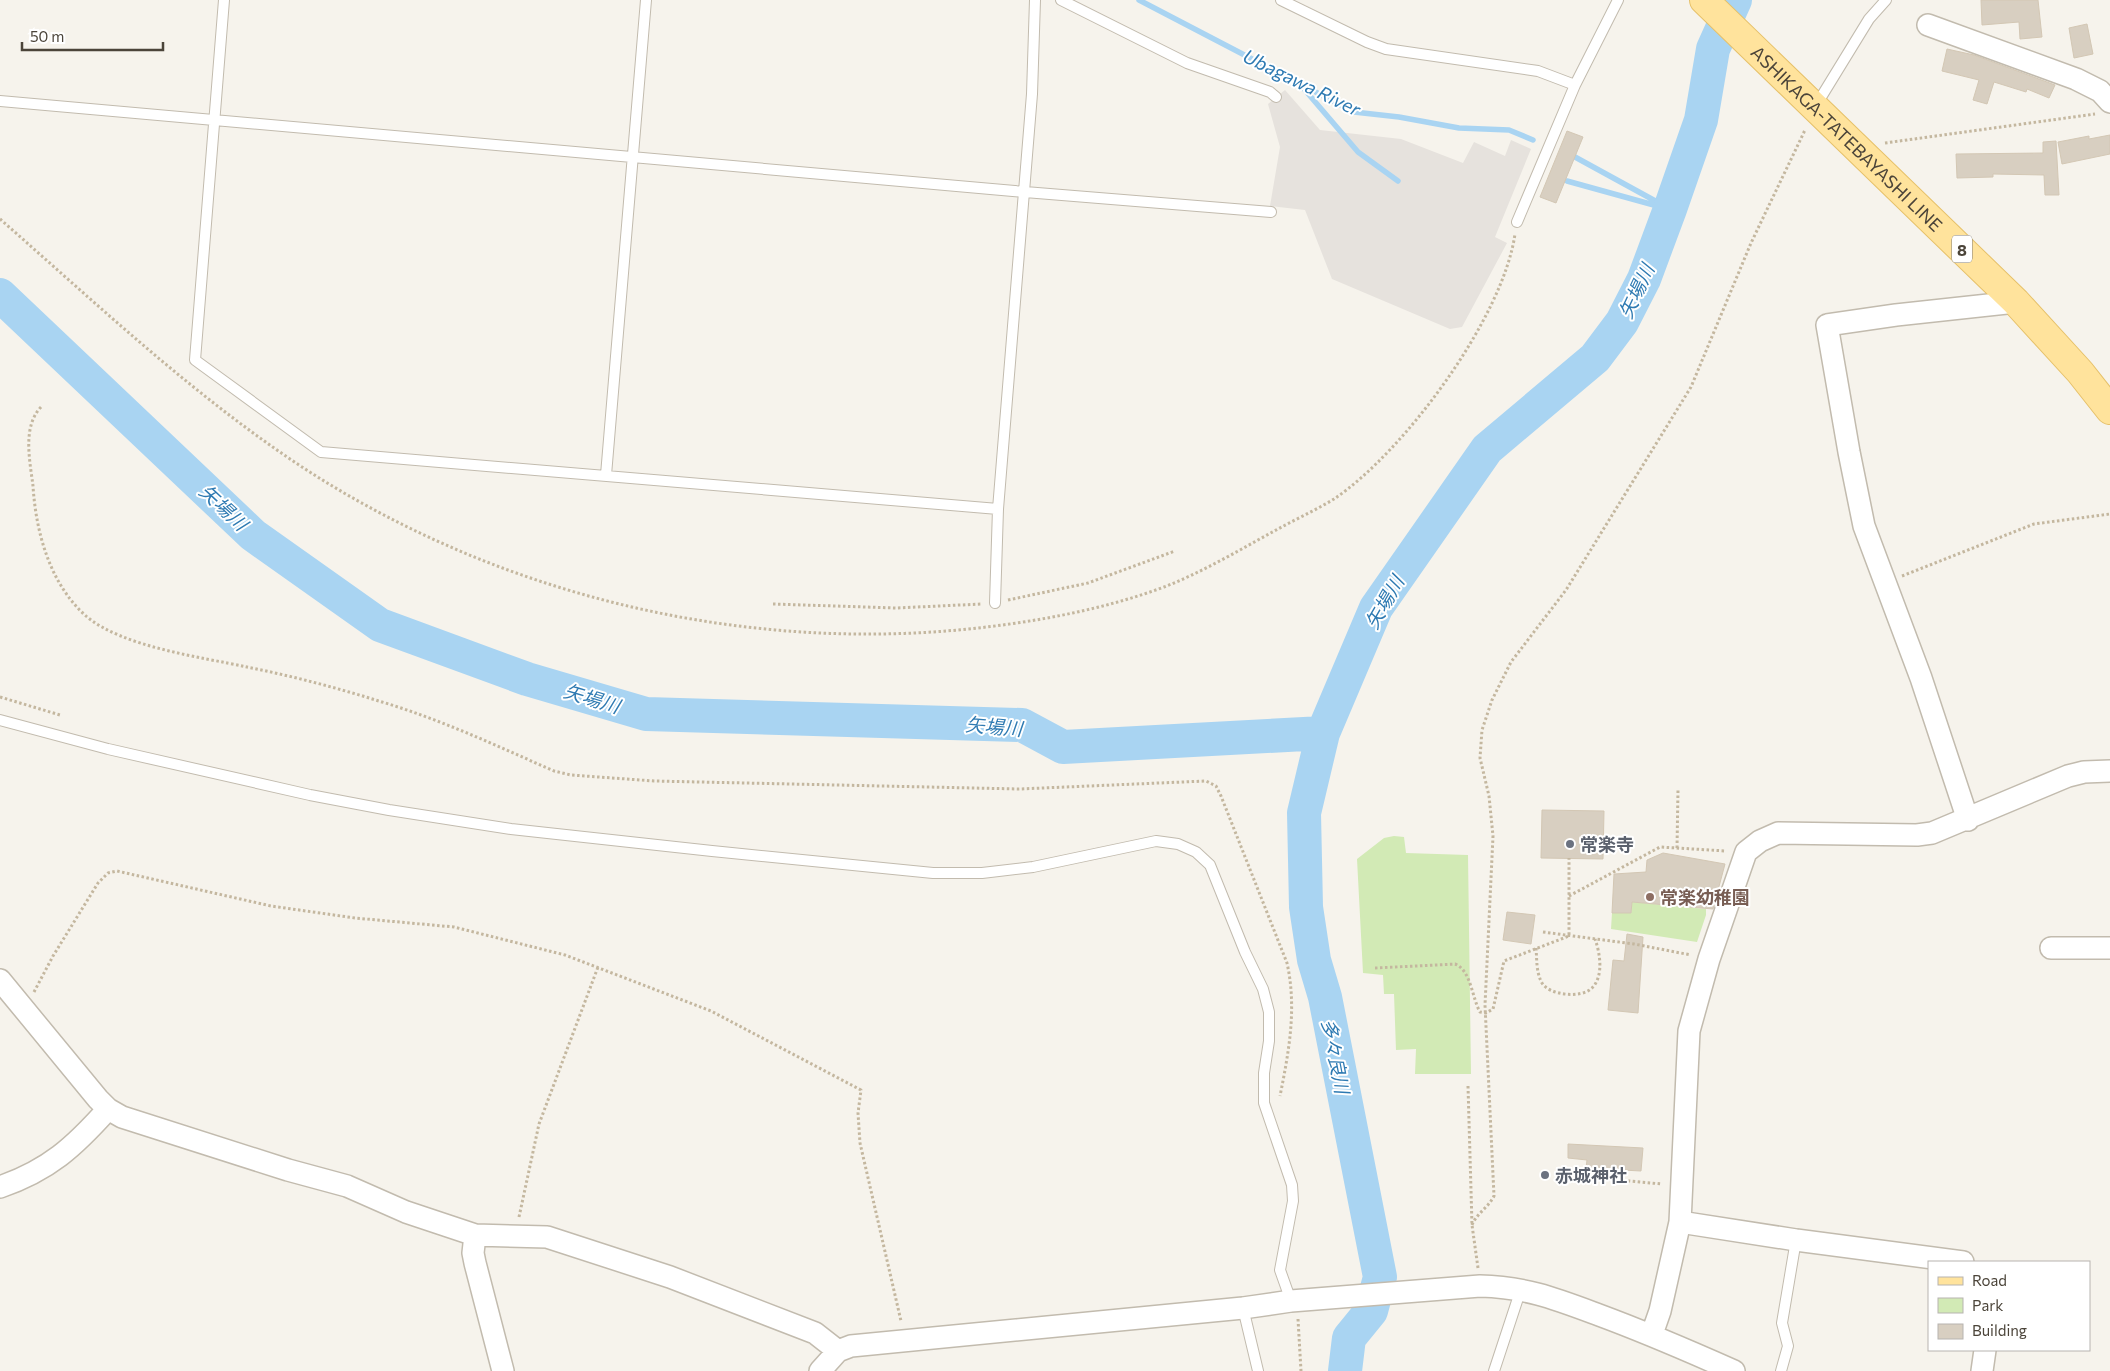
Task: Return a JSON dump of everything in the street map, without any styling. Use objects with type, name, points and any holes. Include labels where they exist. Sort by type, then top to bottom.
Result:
[{"type":"main road","name":"ASHIKAGA-TATEBAYASHI LINE","points":[[1704,0],[2016,302],[2080,372],[2110,410]]},
{"type":"street","points":[[1928,25],[2076,79],[2100,91],[2105,108]]},
{"type":"street","points":[[1968,820],[1921,678],[1864,526],[1848,452],[1827,325],[1896,315],[2016,302]]},
{"type":"street","points":[[1652,1334],[1660,1311],[1680,1222],[1680,1186],[1689,1032],[1709,959],[1746,852],[1760,841],[1778,833],[1918,835],[1932,833],[1968,820],[2068,776],[2084,772],[2110,771]]},
{"type":"street","points":[[2051,948],[2110,948]]},
{"type":"street","points":[[0,980],[108,1109],[139,1124],[288,1170],[347,1186],[406,1212],[475,1235],[547,1236],[670,1277],[815,1333],[838,1351]]},
{"type":"street","points":[[0,1187],[56,1160],[74,1146],[108,1109]]},
{"type":"street","points":[[1680,1222],[1796,1240],[1955,1261]]},
{"type":"street","points":[[475,1235],[473,1253],[475,1263],[503,1371]]},
{"type":"street","points":[[820,1371],[838,1351],[851,1346],[1295,1302],[1480,1286],[1538,1292],[1652,1334],[1734,1371]]},
{"type":"street","points":[[1982,1371],[1985,1351]]},
{"type":"lane","points":[[224,0],[195,360],[321,452],[998,509]]},
{"type":"lane","points":[[606,475],[646,0]]},
{"type":"lane","points":[[995,603],[998,509],[1032,94],[1035,0]]},
{"type":"lane","points":[[1061,0],[1188,63],[1270,92],[1276,97]]},
{"type":"lane","points":[[1281,0],[1367,42],[1386,49],[1538,71],[1575,84]]},
{"type":"lane","points":[[1517,222],[1575,84],[1618,0]]},
{"type":"lane","points":[[1810,102],[1868,19],[1886,0]]},
{"type":"lane","points":[[0,101],[1024,192],[1271,212]]},
{"type":"lane","points":[[0,720],[108,749],[310,795],[389,810],[512,829],[712,852],[933,873],[982,873],[1033,867],[1156,840],[1178,844],[1196,852],[1210,865],[1245,952],[1263,989],[1269,1012],[1269,1041],[1264,1073],[1264,1103],[1292,1185],[1293,1201],[1280,1270],[1295,1302]]},
{"type":"lane","points":[[1781,1371],[1788,1346],[1782,1323],[1796,1240]]},
{"type":"lane","points":[[1494,1371],[1521,1289]]},
{"type":"lane","points":[[1243,1308],[1258,1371]]},
{"type":"path","points":[[1858,147],[2105,108]]},
{"type":"path","points":[[1472,1225],[1475,1218],[1489,1205],[1494,1196],[1486,1013],[1493,836],[1489,796],[1480,758],[1482,730],[1492,700],[1511,662],[1566,590],[1691,387],[1751,243],[1797,146]]},
{"type":"path","points":[[40,407],[32,416],[29,430],[34,501],[42,543],[55,574],[69,600],[88,617],[115,633],[179,655],[247,667],[382,702],[444,722],[554,771],[571,775],[654,781],[1019,790],[1183,781],[1206,781],[1216,786],[1287,963],[1293,988],[1293,1011],[1289,1046],[1272,1131]]},
{"type":"path","points":[[1886,583],[2034,524],[2110,514]]},
{"type":"path","points":[[773,604],[896,608],[995,603],[1088,583],[1174,551]]},
{"type":"path","points":[[0,697],[60,715]]},
{"type":"path","points":[[1677,848],[1678,790]]},
{"type":"path","points":[[1569,896],[1660,847],[1746,852]]},
{"type":"path","points":[[1569,936],[1570,858]]},
{"type":"path","points":[[24,1007],[98,883],[108,873],[117,871],[271,906],[355,918],[454,927],[565,955],[598,967],[712,1011],[861,1090],[858,1113],[860,1143],[906,1342]]},
{"type":"path","points":[[1543,932],[1634,944],[1709,959]]},
{"type":"path","points":[[1375,968],[1459,966],[1466,972],[1474,1002],[1480,1012],[1486,1013],[1493,1009],[1504,961],[1569,936]]},
{"type":"path","points":[[1536,948],[1537,973],[1543,984],[1551,991],[1567,994],[1583,993],[1592,988],[1598,973],[1600,954],[1595,939]]},
{"type":"path","points":[[518,1235],[521,1200],[525,1196],[539,1124],[598,967]]},
{"type":"path","points":[[1468,1086],[1472,1225],[1480,1286]]},
{"type":"path","points":[[1563,1176],[1680,1186]]},
{"type":"path","points":[[1295,1302],[1301,1371]]},
{"type":"shaded area","points":[[1285,90],[1320,130],[1401,139],[1463,163],[1474,142],[1505,156],[1511,140],[1531,149],[1495,237],[1507,243],[1462,327],[1450,329],[1332,279],[1305,210],[1270,206],[1280,147],[1268,104]]},
{"type":"green space","points":[[1404,837],[1406,853],[1468,855],[1471,1074],[1415,1074],[1416,1049],[1396,1050],[1394,994],[1384,994],[1383,975],[1363,973],[1357,859],[1384,838]]},
{"type":"green space","points":[[1632,902],[1706,909],[1706,915],[1697,942],[1611,929],[1612,913],[1631,913]]},
{"type":"building","points":[[1981,0],[2038,0],[2042,37],[2020,39],[2019,22],[1982,25]]},
{"type":"building","points":[[2087,24],[2093,54],[2074,58],[2069,28]]},
{"type":"building","points":[[1947,49],[1974,55],[2055,85],[2049,98],[2027,89],[2026,92],[1994,82],[1987,104],[1973,100],[1979,80],[1942,71]]},
{"type":"building","points":[[1567,131],[1583,137],[1556,203],[1540,197]]},
{"type":"building","points":[[2110,135],[2110,154],[2062,164],[2058,142],[2089,136],[2089,139]]},
{"type":"building","points":[[2056,141],[2059,195],[2045,195],[2044,175],[1993,174],[1993,177],[1957,178],[1956,154],[2043,153],[2043,142]]},
{"type":"building","points":[[1542,810],[1604,811],[1603,859],[1541,858]]},
{"type":"building","points":[[1663,853],[1725,864],[1713,909],[1632,902],[1631,913],[1612,913],[1614,874],[1646,872],[1647,860]]},
{"type":"building","points":[[1507,912],[1535,915],[1531,944],[1503,940]]},
{"type":"building","points":[[1627,934],[1643,937],[1638,1013],[1608,1010],[1613,960],[1624,961]]},
{"type":"building","points":[[1568,1144],[1643,1148],[1641,1171],[1586,1168],[1587,1160],[1568,1158]]},
{"type":"waterway","name":"Ubagawa River","points":[[1139,0],[1354,112],[1399,117],[1459,128],[1509,130],[1533,140]]},
{"type":"waterway","name":"矢場川","points":[[1345,1371],[1349,1338],[1371,1311],[1380,1277],[1325,997],[1314,960],[1306,907],[1304,813],[1323,733],[1376,608],[1487,449],[1595,358],[1622,322],[1644,279],[1670,209],[1701,120],[1713,49],[1735,0]]},
{"type":"waterway","points":[[1305,90],[1358,152],[1398,181]]},
{"type":"waterway","name":"Ubagawa River","points":[[1575,157],[1670,209]]},
{"type":"waterway","points":[[1567,181],[1661,207]]},
{"type":"waterway","name":"矢場川","points":[[0,295],[253,535],[380,625],[527,679],[646,714],[1022,725],[1063,747],[1323,733]]},
{"type":"place","name":"常楽寺","points":[[1570,844]]},
{"type":"place","name":"常楽幼稚園","points":[[1650,897]]},
{"type":"place","name":"赤城神社","points":[[1545,1175]]},
{"type":"water label","name":"多々良川","points":[[1336,1056]]}]
